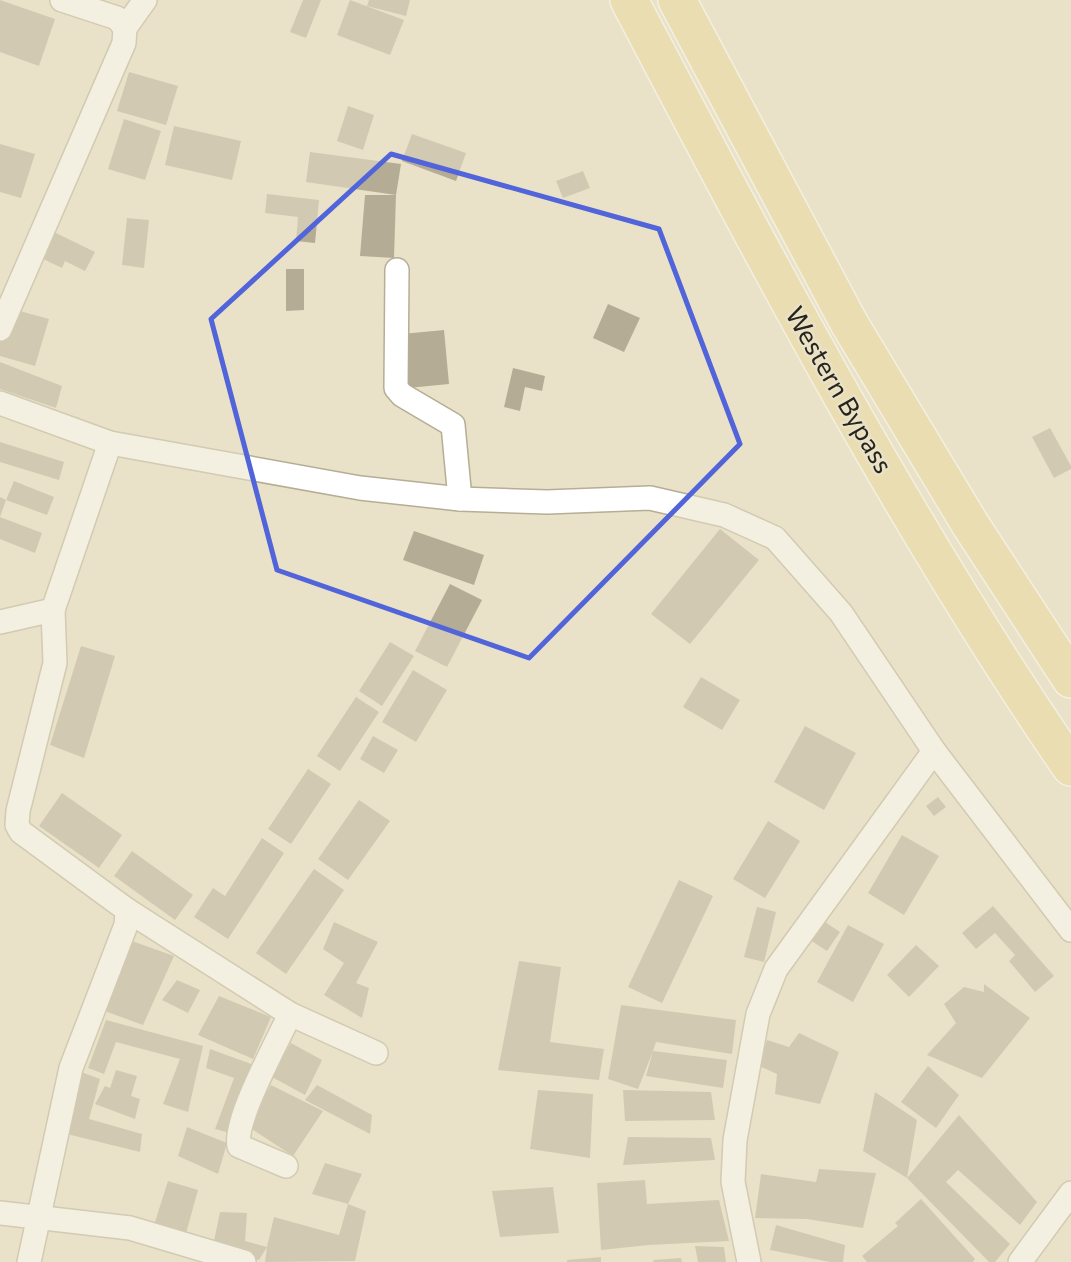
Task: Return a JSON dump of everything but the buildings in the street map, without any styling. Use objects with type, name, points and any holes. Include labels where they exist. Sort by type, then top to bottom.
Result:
[{"type":"main road","name":"Western Bypass","points":[[629,0],[777,282],[926,540],[1024,698],[1071,767]]},
{"type":"main road","name":"Western Bypass","points":[[677,0],[849,323],[970,524],[1071,679]]},
{"type":"street","points":[[62,0],[117,18],[125,28]]},
{"type":"street","points":[[0,329],[124,43],[125,28],[145,0]]},
{"type":"street","points":[[397,270],[396,388],[402,395],[453,425],[460,499]]},
{"type":"street","points":[[0,403],[110,443],[360,488],[460,499],[547,502],[650,498],[724,514],[775,538],[841,613],[934,751],[1071,930]]},
{"type":"street","points":[[110,443],[53,610],[55,663],[18,811],[17,825],[21,832],[127,910],[290,1014],[376,1053]]},
{"type":"street","points":[[0,622],[53,610]]},
{"type":"street","points":[[749,1262],[733,1182],[735,1140],[758,1014],[776,969],[934,751]]},
{"type":"street","points":[[29,1262],[36,1219],[71,1068],[126,925],[127,910]]},
{"type":"street","points":[[286,1166],[239,1146],[237,1137],[244,1113],[290,1014]]},
{"type":"street","points":[[1020,1262],[1071,1193]]},
{"type":"street","points":[[0,1213],[130,1228],[244,1262]]},
{"type":"highlighted area","points":[[391,154],[659,229],[740,444],[529,658],[277,570],[211,319]]}]
